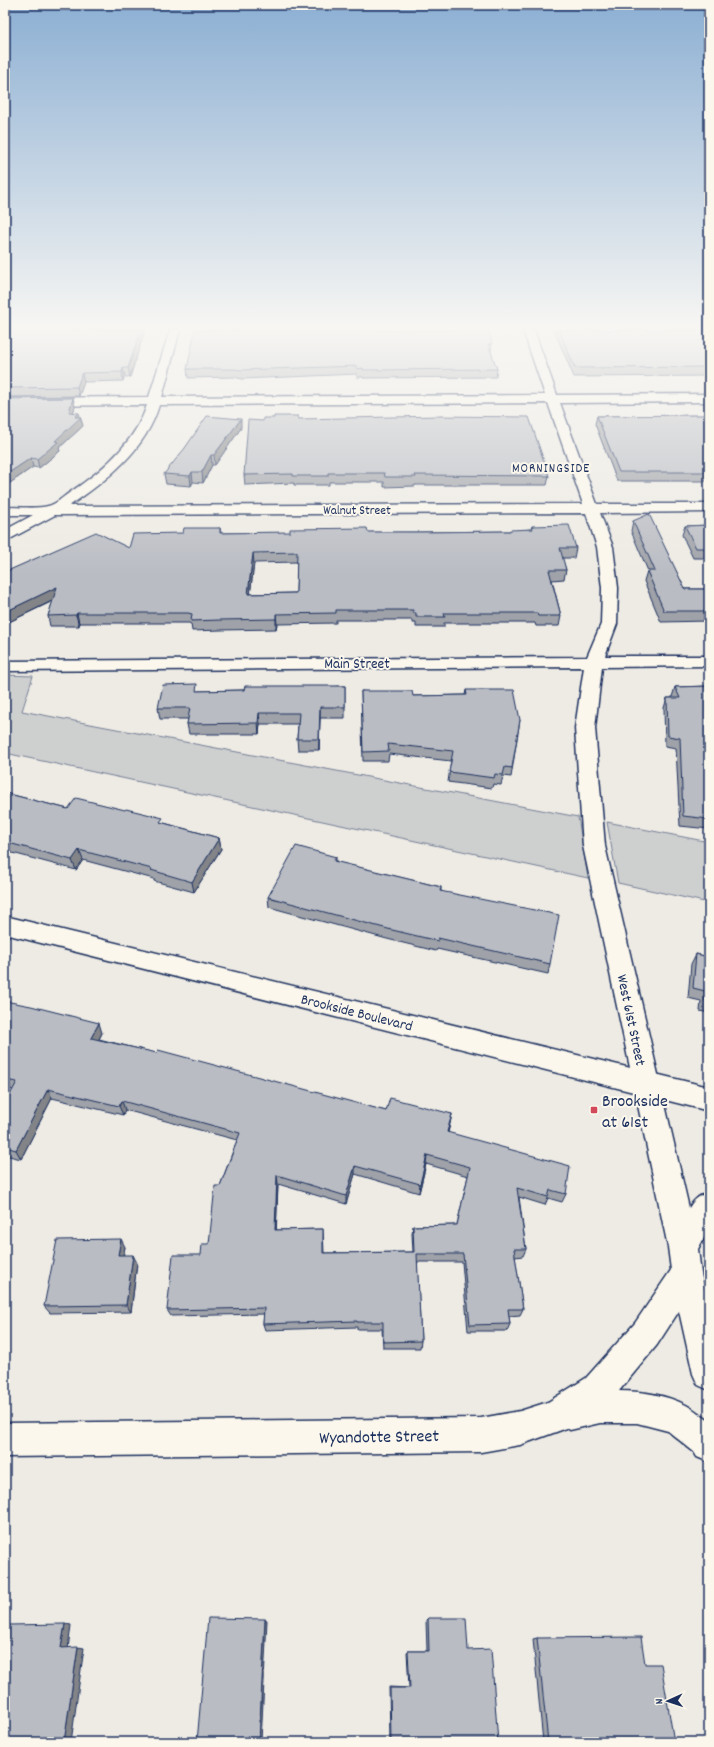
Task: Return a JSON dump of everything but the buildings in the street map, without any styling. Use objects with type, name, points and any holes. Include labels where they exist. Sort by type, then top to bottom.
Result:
[{"type":"street","points":[[5,536],[64,504],[91,484],[125,453],[145,425],[150,412]]},
{"type":"street","name":"West 61st Street","points":[[557,412],[605,547],[610,588],[608,624],[594,662],[585,728],[594,846],[709,1374]]},
{"type":"street","name":"Walnut Street","points":[[5,511],[709,508]]},
{"type":"street","name":"Main Street","points":[[5,666],[709,661]]},
{"type":"street","name":"Brookside Boulevard","points":[[5,925],[709,1099]]},
{"type":"street","name":"Wyandotte Street","points":[[5,1440],[481,1435],[520,1428],[556,1416],[598,1390],[607,1381],[646,1334],[684,1261],[703,1211],[709,1206]]},
{"type":"street","points":[[556,1416],[600,1407],[637,1407],[676,1417],[706,1440],[709,1445]]},
{"type":"shaded area","points":[[5,675],[33,676],[22,711],[578,817],[588,878],[5,753]]},
{"type":"shaded area","points":[[607,822],[709,842],[709,903],[618,883]]},
{"type":"place","name":"Brookside at 61st","points":[[594,1110]]},
{"type":"district","name":"MORNINGSIDE","points":[[551,467]]}]
